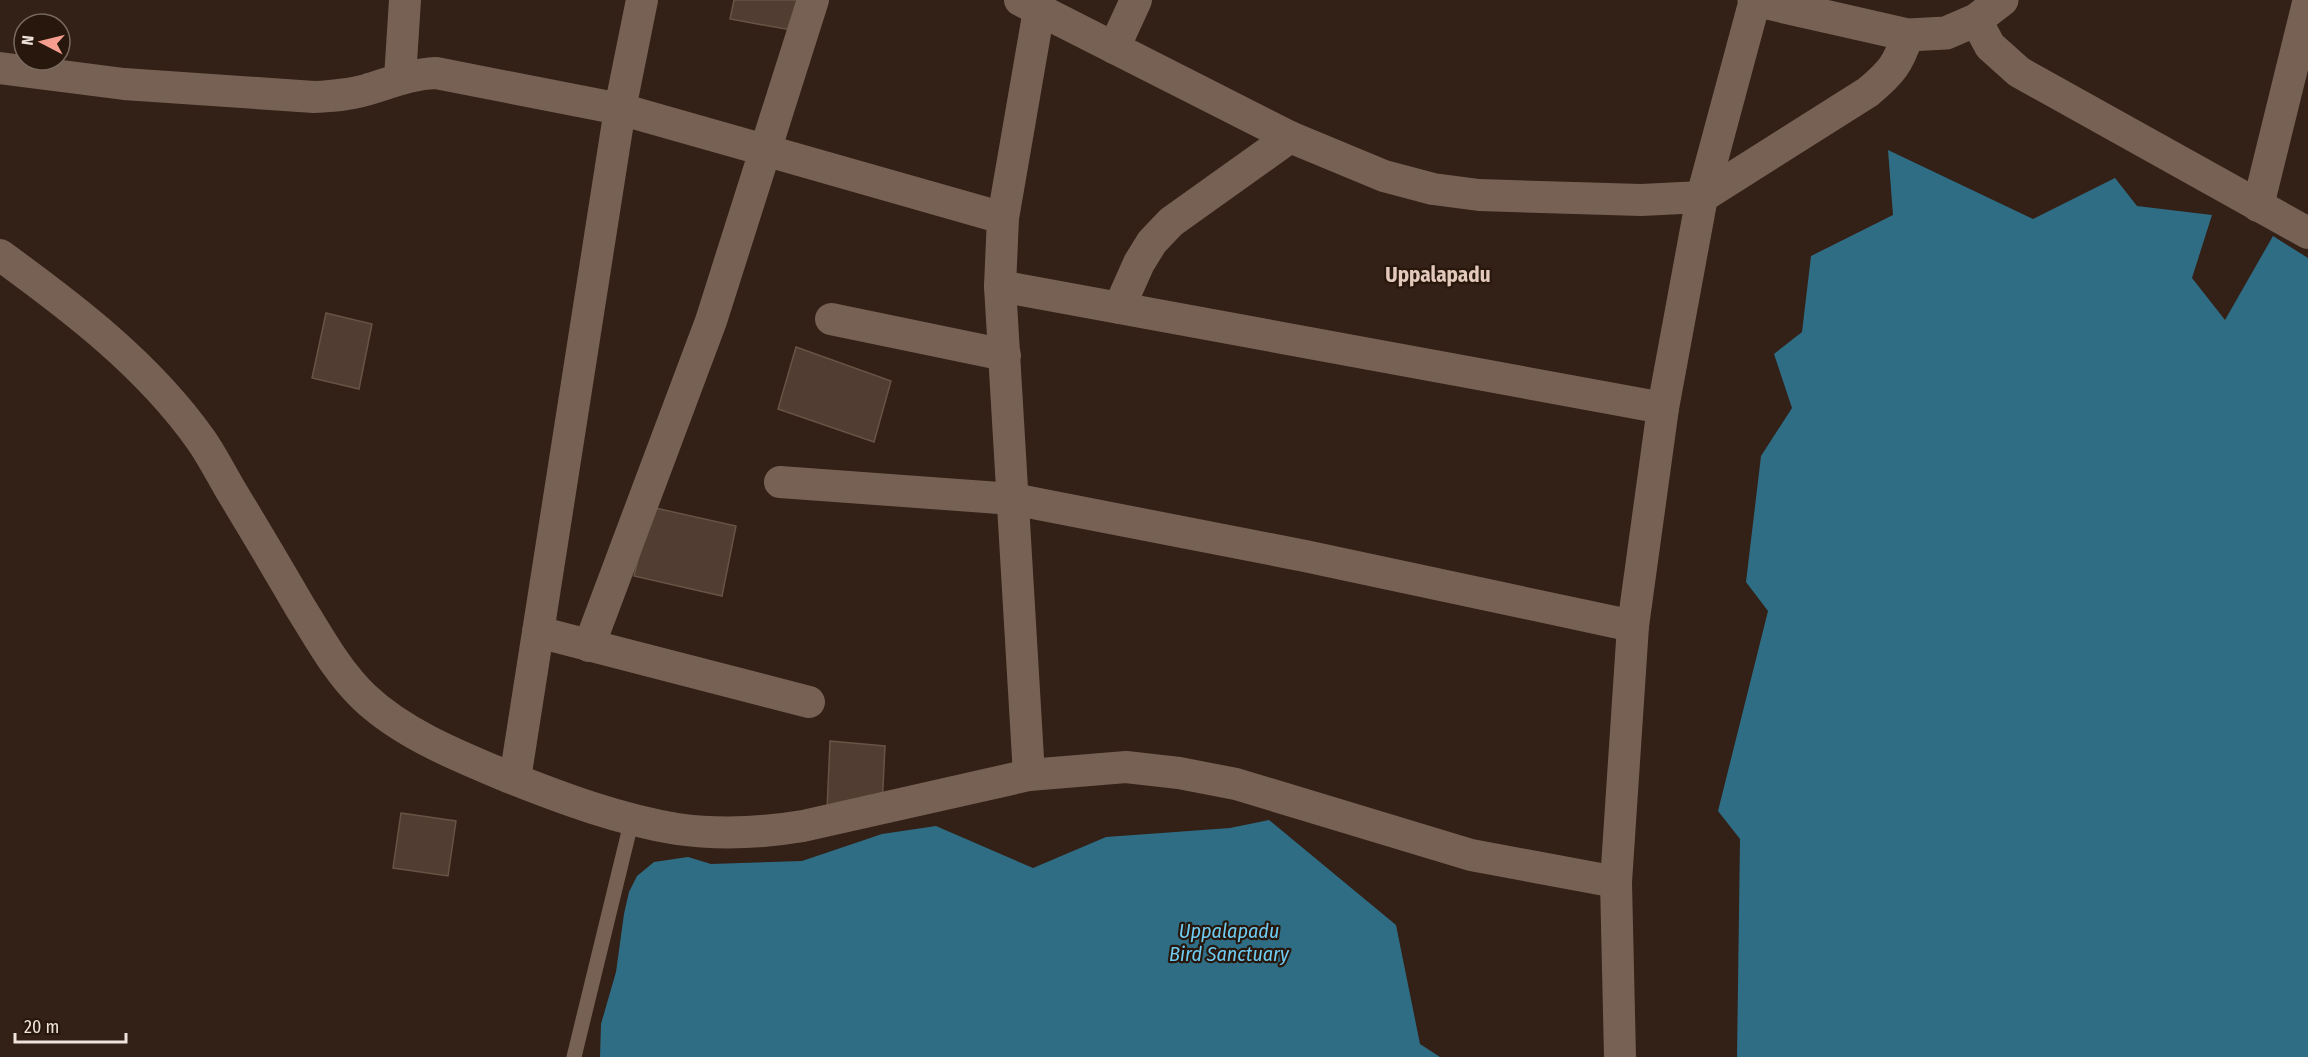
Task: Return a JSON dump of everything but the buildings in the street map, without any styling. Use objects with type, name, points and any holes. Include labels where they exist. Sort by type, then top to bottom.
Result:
[{"type":"main road","points":[[1754,0],[1908,35],[1946,33],[1976,20],[2002,0]]},
{"type":"street","points":[[400,78],[405,0]]},
{"type":"street","points":[[515,779],[620,109],[642,0]]},
{"type":"street","points":[[590,646],[711,321],[813,0]]},
{"type":"street","points":[[1114,48],[1136,0]]},
{"type":"street","points":[[1620,1057],[1616,882],[1633,626],[1663,408],[1702,196],[1754,0]]},
{"type":"street","points":[[2258,206],[2308,3]]},
{"type":"street","points":[[1029,775],[1000,286],[1003,218],[1030,5],[1290,137],[1384,176],[1433,189],[1468,194],[1641,200],[1702,196],[1869,92],[1891,73],[1908,35]]},
{"type":"street","points":[[1976,20],[1990,46],[2019,72],[2308,233]]},
{"type":"street","points":[[0,68],[124,84],[314,97],[341,95],[416,74],[436,73],[620,109],[1003,218]]},
{"type":"street","points":[[1119,308],[1139,263],[1152,242],[1171,222],[1290,137]]},
{"type":"street","points":[[0,255],[48,290],[116,347],[162,392],[201,440],[334,663],[365,698],[405,728],[470,761],[557,796],[632,819],[676,828],[726,833],[765,832],[803,826],[1029,775],[1126,767],[1179,773],[1236,784],[1471,855],[1616,882]]},
{"type":"street","points":[[1000,286],[1663,408]]},
{"type":"street","points":[[831,319],[1005,355]]},
{"type":"street","points":[[780,482],[1013,499],[1293,554],[1633,626]]},
{"type":"street","points":[[538,632],[809,702]]},
{"type":"lane","points":[[574,1057],[632,819]]},
{"type":"water","points":[[1888,150],[2033,219],[2115,178],[2137,206],[2212,215],[2192,278],[2225,320],[2273,236],[2308,258],[2308,1057],[1737,1057],[1740,839],[1718,811],[1768,611],[1746,582],[1761,456],[1792,408],[1774,354],[1802,332],[1811,256],[1893,215]]},
{"type":"water","name":"Uppalapadu Bird Sanctuary","points":[[1269,820],[1396,925],[1420,1044],[1440,1057],[600,1057],[601,1024],[616,972],[629,892],[637,876],[654,862],[688,857],[711,864],[802,861],[882,834],[936,826],[1033,868],[1106,837],[1230,828]]},
{"type":"district","name":"Uppalapadu","points":[[1438,275]]}]
